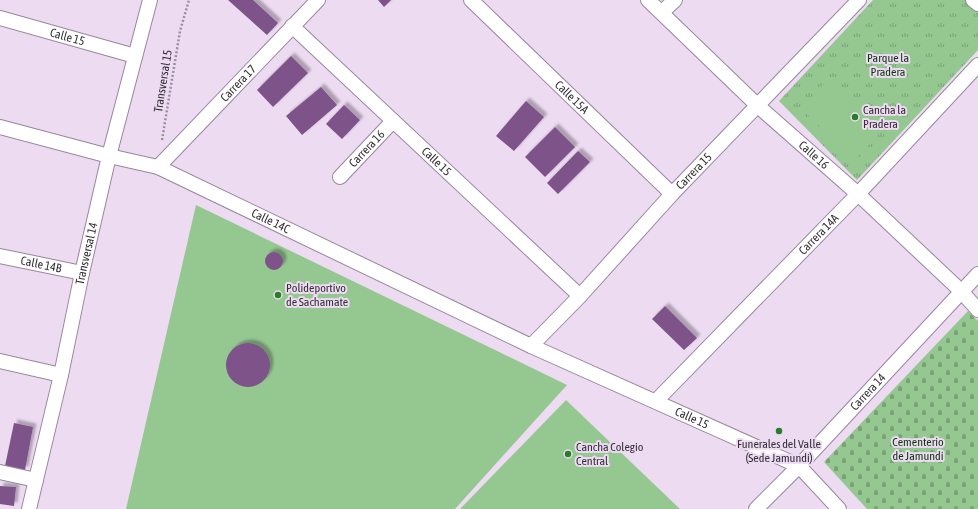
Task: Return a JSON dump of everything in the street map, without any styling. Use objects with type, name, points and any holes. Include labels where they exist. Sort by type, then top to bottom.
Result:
[{"type":"street","name":"Transversal 14","points":[[29,509],[61,375],[82,273],[109,156],[150,0]]},
{"type":"street","name":"Carrera 17","points":[[158,167],[318,0]]},
{"type":"street","name":"Calle 15A","points":[[471,0],[672,194]]},
{"type":"street","name":"Calle 16","points":[[648,0],[758,106],[858,194],[961,291],[978,310]]},
{"type":"street","points":[[662,12],[675,0]]},
{"type":"street","name":"Carrera 15","points":[[531,346],[580,296],[672,194],[859,0]]},
{"type":"street","points":[[973,0],[978,4]]},
{"type":"street","name":"Calle 15","points":[[0,18],[135,56]]},
{"type":"street","name":"Calle 15","points":[[292,26],[580,296]]},
{"type":"street","name":"Carrera 14A","points":[[656,401],[858,194],[978,65]]},
{"type":"street","name":"Carrera 16","points":[[340,177],[393,120]]},
{"type":"street","name":"Calle 14C","points":[[0,127],[109,156],[158,167],[531,346]]},
{"type":"street","name":"Calle 14B","points":[[0,256],[82,273]]},
{"type":"street","name":"Carrera 14","points":[[756,509],[800,466],[978,274]]},
{"type":"street","name":"Calle 15","points":[[531,346],[800,466],[839,509]]},
{"type":"street","points":[[0,361],[61,375]]},
{"type":"street","points":[[0,472],[36,480]]},
{"type":"path","name":"Transversal 15","points":[[158,167],[180,31],[189,0]]},
{"type":"green space","name":"Parque la Pradera","points":[[873,0],[978,0],[978,50],[857,180],[779,101]]},
{"type":"green space","points":[[826,82],[880,133],[854,161],[801,108]]},
{"type":"green space","name":"Polideportivo de Sachamate","points":[[196,205],[567,385],[455,509],[126,509]]},
{"type":"green space","name":"Cementerio de Jamundi","points":[[968,311],[978,321],[978,509],[867,509],[824,462]]},
{"type":"green space","name":"Cancha Colegio Central","points":[[566,400],[680,509],[460,509]]},
{"type":"building","points":[[228,0],[253,0],[278,23],[267,35]]},
{"type":"building","points":[[378,0],[391,0],[384,7]]},
{"type":"building","points":[[291,56],[308,73],[273,107],[257,90]]},
{"type":"building","points":[[321,87],[337,105],[302,135],[286,116]]},
{"type":"building","points":[[526,101],[544,117],[514,151],[496,136]]},
{"type":"building","points":[[344,105],[360,120],[342,139],[326,124]]},
{"type":"building","points":[[555,127],[575,147],[545,177],[525,157]]},
{"type":"building","points":[[578,151],[590,162],[558,194],[547,183]]},
{"type":"building","points":[[270,252],[278,252],[283,257],[281,268],[278,270],[270,270],[265,265],[265,257]]},
{"type":"building","points":[[665,306],[697,338],[684,350],[652,319]]},
{"type":"building","points":[[248,343],[260,347],[266,353],[270,365],[266,377],[260,383],[248,387],[236,383],[230,377],[226,365],[230,353],[236,347]]},
{"type":"building","points":[[14,423],[33,427],[25,470],[5,466]]},
{"type":"building","points":[[0,486],[16,487],[14,506],[0,504]]},
{"type":"place","name":"Cancha la Pradera","points":[[855,117]]},
{"type":"place","name":"Polideportivo de Sachamate","points":[[278,295]]},
{"type":"place","name":"Funerales del Valle (Sede Jamundí)","points":[[779,431]]},
{"type":"place","name":"Cancha Colegio Central","points":[[568,454]]}]
